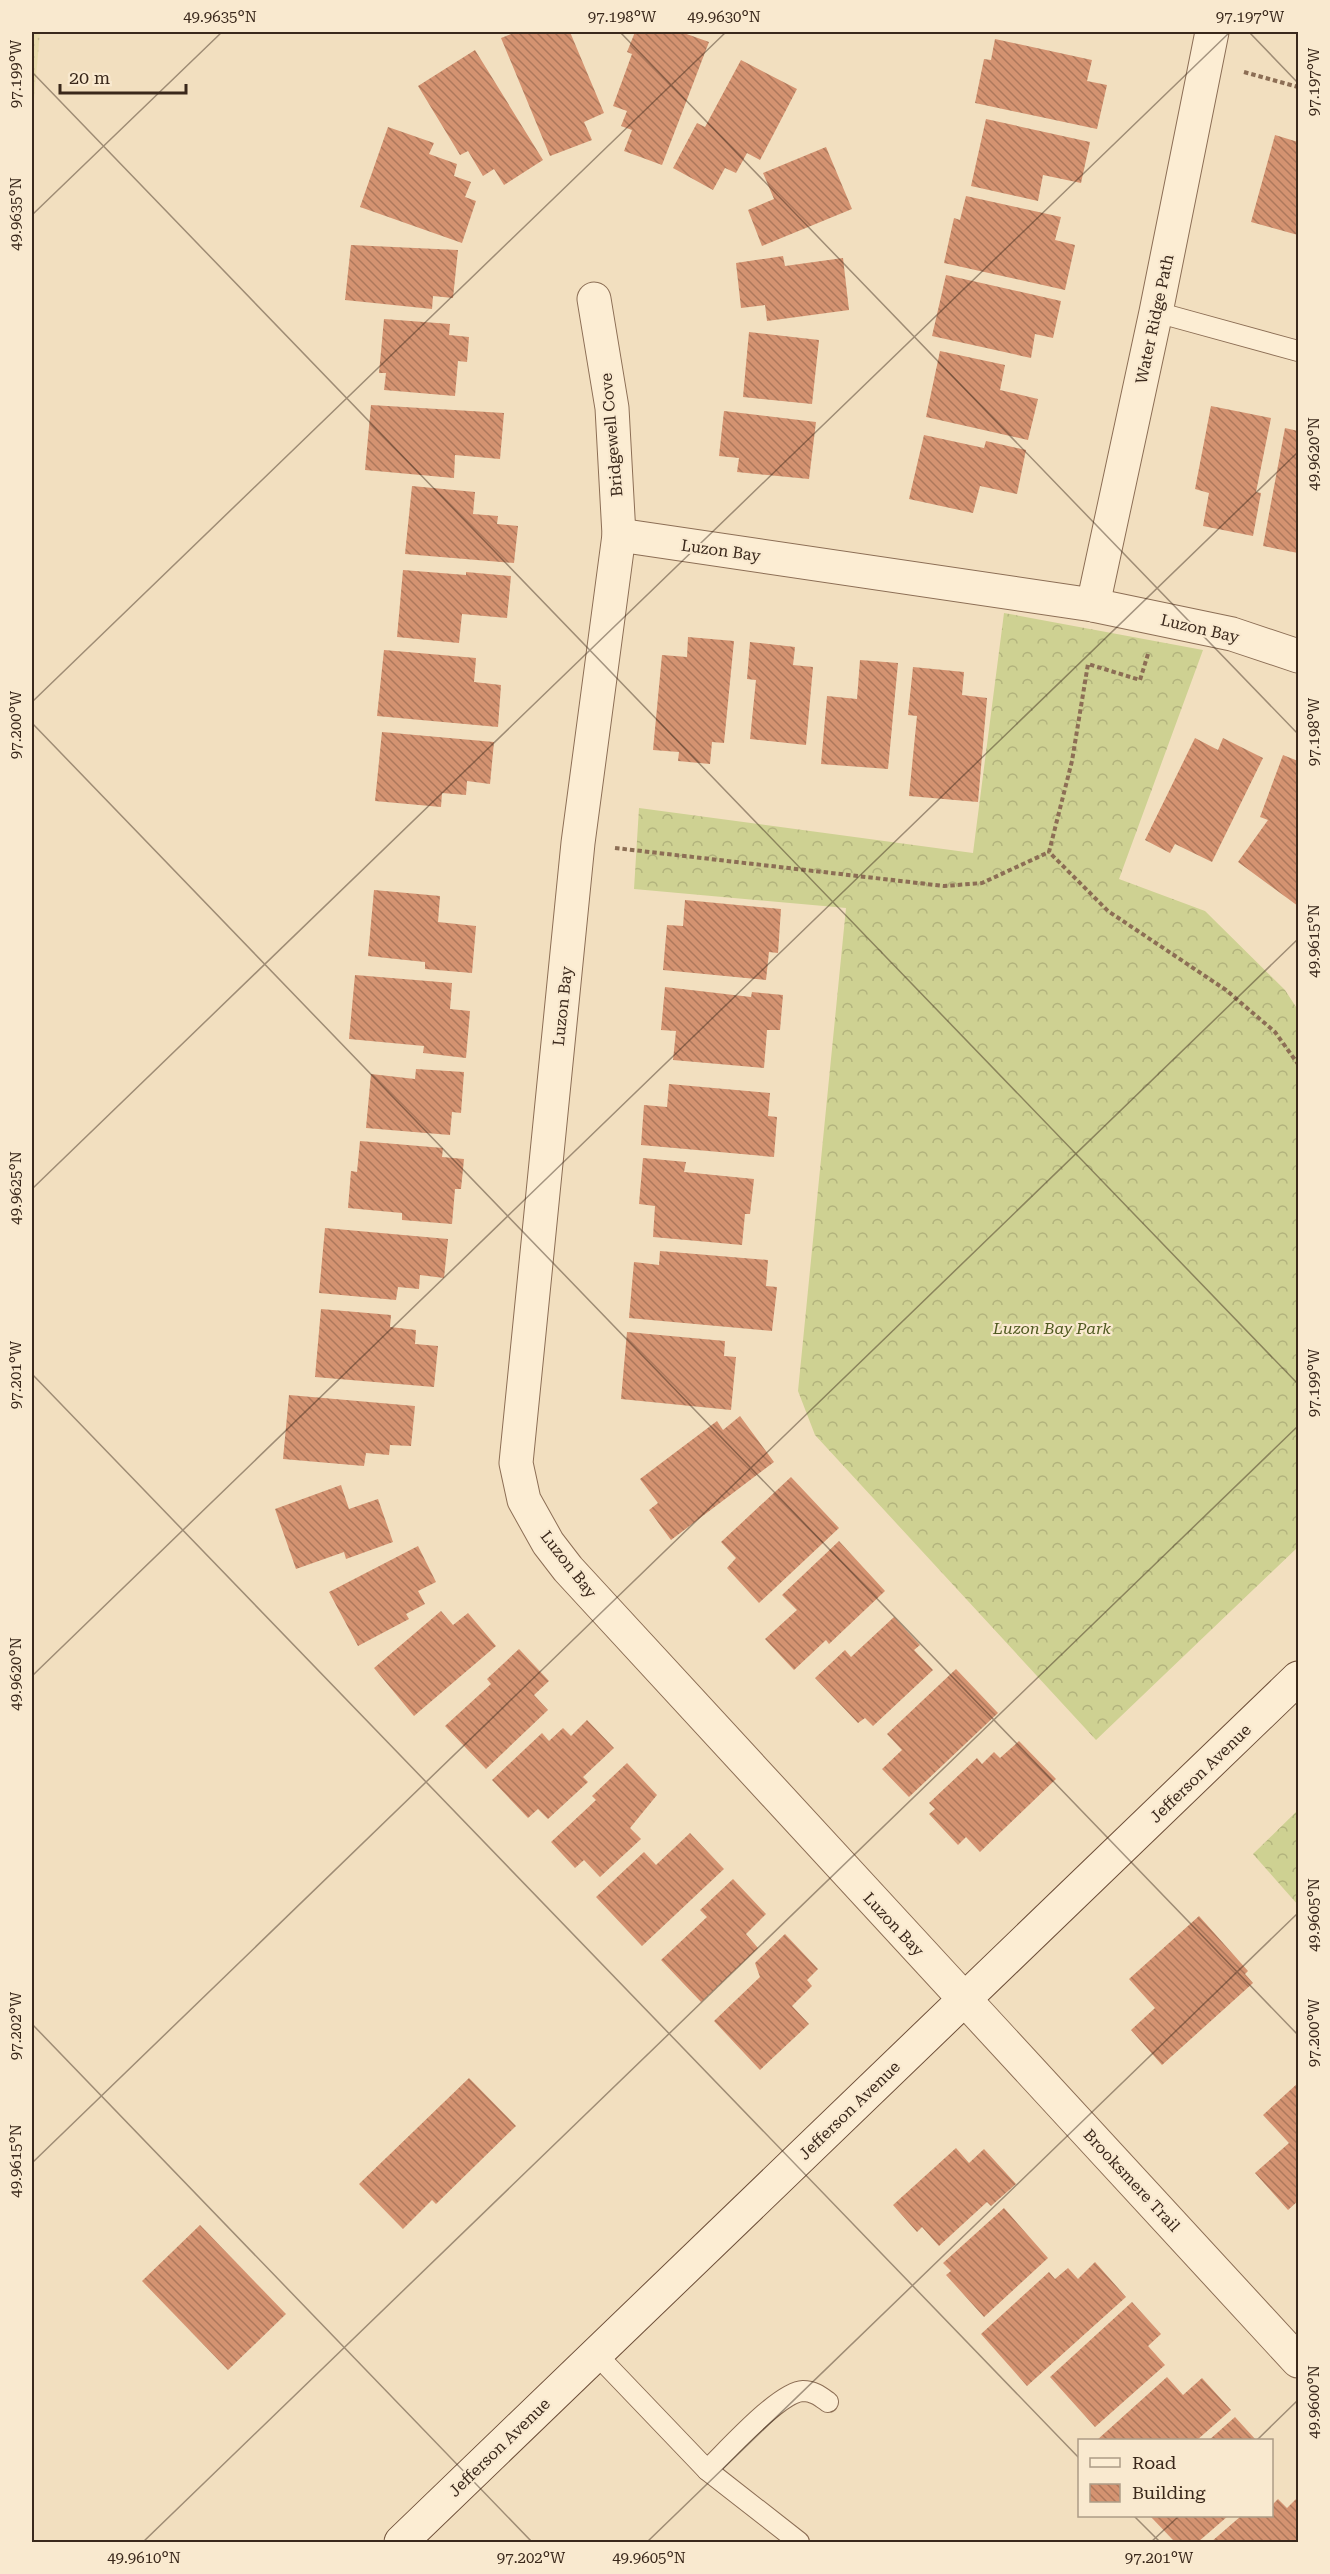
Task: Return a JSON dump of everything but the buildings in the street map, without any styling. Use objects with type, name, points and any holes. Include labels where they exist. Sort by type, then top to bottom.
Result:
[{"type":"street","name":"Water Ridge Path","points":[[1093,605],[1156,312],[1209,46]]},
{"type":"street","name":"Bridgewell Cove","points":[[594,299],[612,408],[620,536]]},
{"type":"street","name":"Luzon Bay","points":[[964,2000],[568,1569],[548,1543],[524,1500],[516,1463],[578,843],[620,536],[1093,605],[1232,634],[1299,656]]},
{"type":"street","name":"Jefferson Avenue","points":[[401,2542],[1299,1678]]},
{"type":"street","name":"Brooksmere Trail","points":[[964,2000],[1299,2361]]},
{"type":"lane","points":[[1156,312],[1299,351]]},
{"type":"lane","points":[[596,2354],[707,2470],[800,2542]]},
{"type":"lane","points":[[707,2470],[774,2405],[791,2394],[803,2391],[817,2394],[828,2402]]},
{"type":"path","points":[[1209,46],[1299,87]]},
{"type":"path","points":[[1049,852],[1072,761],[1088,664],[1140,680],[1158,619]]},
{"type":"path","points":[[578,843],[944,886],[982,883],[1049,852]]},
{"type":"path","points":[[1049,852],[1108,911],[1226,990],[1275,1032],[1299,1064]]},
{"type":"shaded area","points":[[32,32],[40,32],[32,121]]},
{"type":"green space","name":"Luzon Bay Park","points":[[1004,613],[1203,650],[1119,879],[1205,911],[1285,990],[1298,1010],[1298,1547],[1096,1740],[815,1435],[798,1391],[846,908],[634,889],[639,808],[973,853]]},
{"type":"green space","points":[[1298,1810],[1298,1905],[1253,1854]]}]
